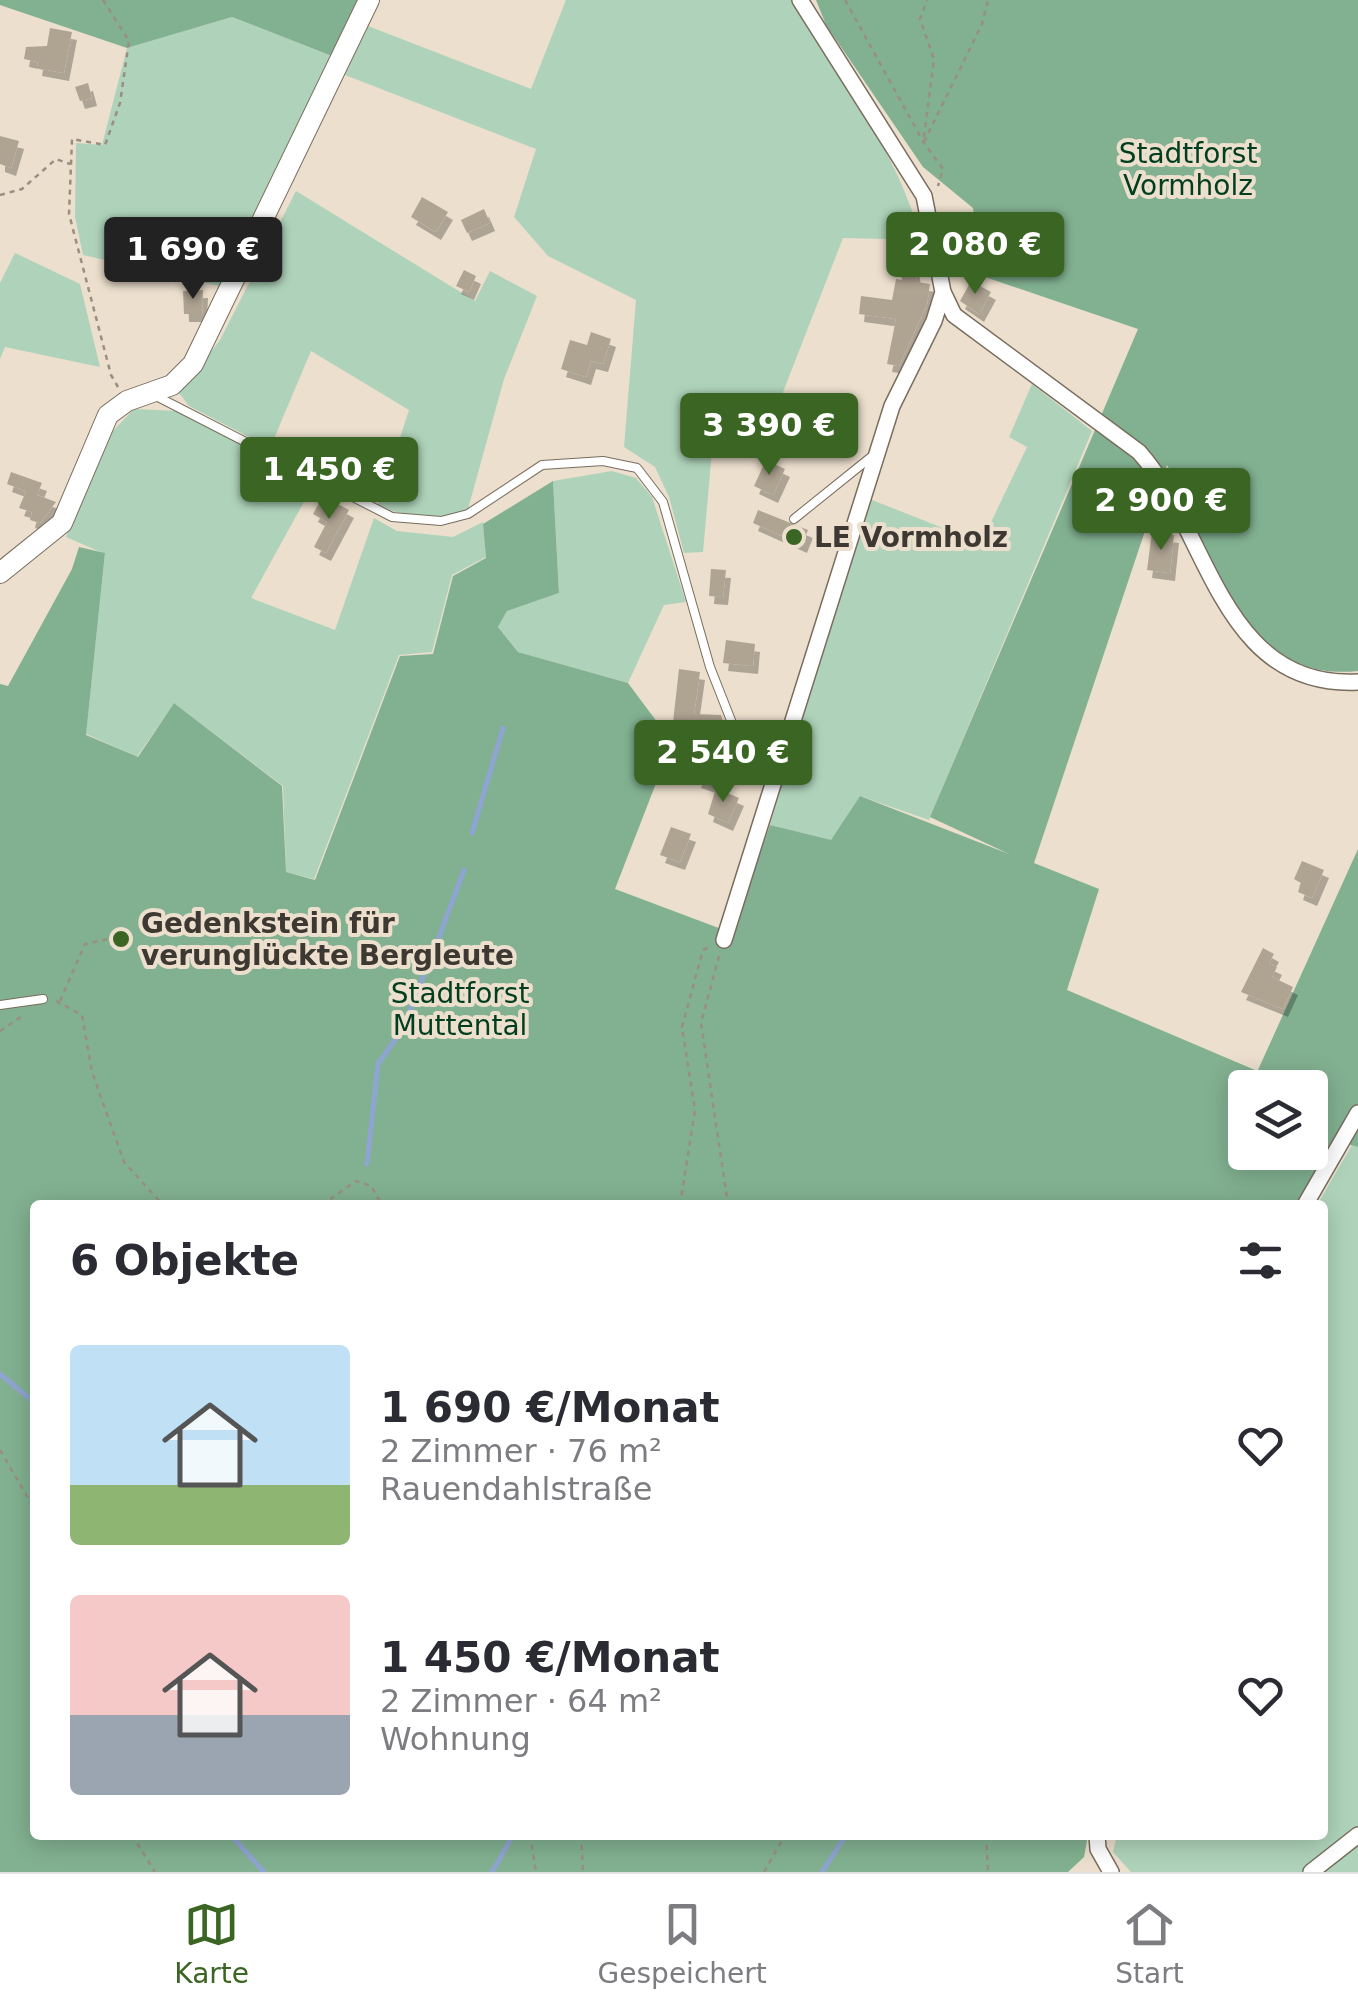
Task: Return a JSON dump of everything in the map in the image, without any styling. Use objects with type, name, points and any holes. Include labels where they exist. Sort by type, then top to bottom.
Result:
[{"type":"street","points":[[0,572],[46,540],[62,523],[101,425],[127,401],[172,385],[201,350],[370,0]]},
{"type":"street","points":[[800,0],[924,196],[943,292],[954,315],[1100,421],[1151,464],[1166,485],[1207,576],[1245,631],[1286,666],[1310,677],[1358,682]]},
{"type":"street","points":[[724,940],[892,406],[934,321],[943,292]]},
{"type":"street","points":[[1308,1200],[1358,1113]]},
{"type":"street","points":[[1310,1872],[1358,1835]]},
{"type":"street","points":[[1097,1840],[1111,1872]]},
{"type":"lane","points":[[152,394],[392,517],[441,521],[468,514],[542,465],[604,461],[638,468],[663,502],[710,667],[744,756],[761,769],[778,774]]},
{"type":"lane","points":[[794,518],[878,451]]},
{"type":"lane","points":[[0,1005],[43,999]]},
{"type":"path","points":[[103,0],[130,41],[120,103],[105,144],[72,139],[69,214],[111,375],[127,401]]},
{"type":"path","points":[[846,0],[924,143],[943,169],[935,196],[924,196]]},
{"type":"path","points":[[924,143],[934,59],[920,19],[927,0]]},
{"type":"path","points":[[924,143],[982,24],[988,0]]},
{"type":"path","points":[[0,196],[22,189],[56,159],[72,164]]},
{"type":"path","points":[[60,1001],[85,944],[118,940]]},
{"type":"path","points":[[681,1200],[696,1110],[682,1027],[703,950],[724,940]]},
{"type":"path","points":[[724,940],[701,1023],[727,1200]]},
{"type":"path","points":[[0,1030],[43,999],[60,1001],[82,1015],[92,1072],[124,1162],[158,1200]]},
{"type":"path","points":[[329,1200],[356,1182],[371,1186],[379,1200]]},
{"type":"path","points":[[0,1450],[30,1501]]},
{"type":"path","points":[[135,1840],[155,1872]]},
{"type":"path","points":[[531,1840],[536,1872]]},
{"type":"path","points":[[581,1840],[583,1872]]},
{"type":"path","points":[[764,1872],[781,1840]]},
{"type":"path","points":[[986,1840],[988,1872]]},
{"type":"green space","points":[[0,0],[359,0],[332,56],[232,17],[127,48],[0,5]]},
{"type":"green space","points":[[566,0],[791,0],[883,146],[921,240],[843,238],[762,446],[714,429],[703,552],[684,553],[669,497],[655,467],[624,447],[636,300],[548,256],[514,217],[536,149],[345,75],[368,26],[531,89]]},
{"type":"green space","name":"Stadtforst Muttental","points":[[816,0],[1358,0],[1358,671],[1317,669],[1283,656],[1256,633],[1215,570],[1167,465],[1034,863],[1099,889],[1067,990],[1255,1070],[1228,1070],[1228,1170],[1319,1170],[1301,1200],[30,1200],[30,1840],[1087,1840],[1084,1857],[1068,1872],[0,1872],[0,684],[8,686],[72,569],[79,547],[105,553],[86,735],[138,757],[174,703],[282,786],[286,872],[315,880],[400,656],[433,654],[453,576],[486,558],[483,524],[553,481],[559,593],[507,611],[498,627],[518,652],[628,683],[672,742],[615,889],[732,933],[770,825],[831,840],[860,796],[1009,854],[930,817],[1138,329],[982,276],[973,208],[923,167],[826,25]]},
{"type":"green space","points":[[232,17],[332,56],[220,286],[83,255],[75,217],[76,143],[102,145],[127,48]]},
{"type":"green space","points":[[296,191],[475,301],[490,271],[537,296],[504,379],[468,509],[447,522],[377,508],[409,410],[311,351],[270,448],[189,406],[179,393],[220,340]]},
{"type":"green space","points":[[15,253],[80,284],[100,367],[5,347],[0,359],[0,283]]},
{"type":"green space","points":[[1032,384],[1092,431],[929,820],[860,796],[831,841],[770,825],[867,498],[981,543],[1027,447],[1009,437]]},
{"type":"green space","points":[[134,409],[177,411],[316,480],[251,598],[335,630],[374,518],[397,531],[453,537],[483,522],[486,557],[452,575],[432,652],[399,655],[314,879],[286,872],[283,786],[174,703],[137,757],[86,734],[105,554],[66,537],[109,435]]},
{"type":"green space","points":[[612,471],[636,478],[652,497],[686,602],[664,605],[628,683],[518,652],[498,627],[507,611],[559,593],[553,481]]},
{"type":"green space","name":"Stadtforst Muttental","points":[[1358,849],[1358,1147],[1336,1141],[1328,1154],[1328,1070],[1258,1070]]},
{"type":"green space","points":[[1352,1145],[1358,1147],[1358,1872],[1131,1872],[1113,1852],[1116,1840],[1328,1840],[1328,1200],[1320,1200]]},
{"type":"building","points":[[50,28],[72,32],[64,73],[37,68],[38,62],[24,59],[26,47],[47,46]]},
{"type":"building","points":[[88,83],[92,98],[80,101],[75,87]]},
{"type":"building","points":[[0,136],[19,141],[11,168],[0,164]]},
{"type":"building","points":[[422,197],[448,212],[436,232],[411,217]]},
{"type":"building","points":[[484,209],[490,223],[467,233],[461,220]]},
{"type":"building","points":[[914,266],[917,282],[930,284],[927,304],[899,366],[887,364],[896,319],[859,314],[861,296],[892,300],[896,279],[902,280],[900,268]]},
{"type":"building","points":[[464,270],[476,276],[469,292],[456,286]]},
{"type":"building","points":[[971,281],[991,292],[979,314],[960,301]]},
{"type":"building","points":[[203,290],[202,314],[184,314],[183,291]]},
{"type":"building","points":[[591,332],[611,339],[603,364],[591,361],[586,377],[561,369],[570,340],[587,345]]},
{"type":"building","points":[[766,460],[785,469],[773,495],[754,486]]},
{"type":"building","points":[[11,472],[42,483],[37,495],[56,502],[40,523],[30,520],[32,512],[19,508],[26,491],[7,484]]},
{"type":"building","points":[[323,496],[349,510],[326,553],[314,547],[327,522],[313,514]]},
{"type":"building","points":[[758,510],[808,530],[802,545],[753,523]]},
{"type":"building","points":[[1152,532],[1174,535],[1170,573],[1147,570]]},
{"type":"building","points":[[711,569],[726,570],[723,597],[709,596]]},
{"type":"building","points":[[726,640],[755,644],[753,666],[723,663]]},
{"type":"building","points":[[679,669],[700,672],[694,714],[721,715],[724,724],[711,785],[696,780],[708,748],[671,740]]},
{"type":"building","points":[[716,788],[739,798],[728,823],[708,814]]},
{"type":"building","points":[[671,827],[691,834],[680,862],[660,855]]},
{"type":"building","points":[[1302,861],[1324,870],[1312,898],[1298,892],[1301,883],[1294,879]]},
{"type":"building","points":[[1263,948],[1274,954],[1269,963],[1277,967],[1272,977],[1293,987],[1283,1009],[1241,992]]},
{"type":"waterway","points":[[472,833],[503,728]]},
{"type":"waterway","points":[[439,937],[464,870]]},
{"type":"waterway","points":[[367,1164],[378,1064],[404,1027],[423,977]]},
{"type":"waterway","points":[[0,1374],[30,1399]]},
{"type":"waterway","points":[[235,1840],[264,1872]]},
{"type":"waterway","points":[[492,1872],[510,1840]]},
{"type":"waterway","points":[[822,1872],[843,1840]]},
{"type":"place","name":"LE Vormholz","points":[[794,537]]},
{"type":"place","name":"Gedenkstein für verunglückte Bergleute","points":[[121,939]]},
{"type":"park label","name":"Stadtforst Vormholz","points":[[1188,169]]}]
